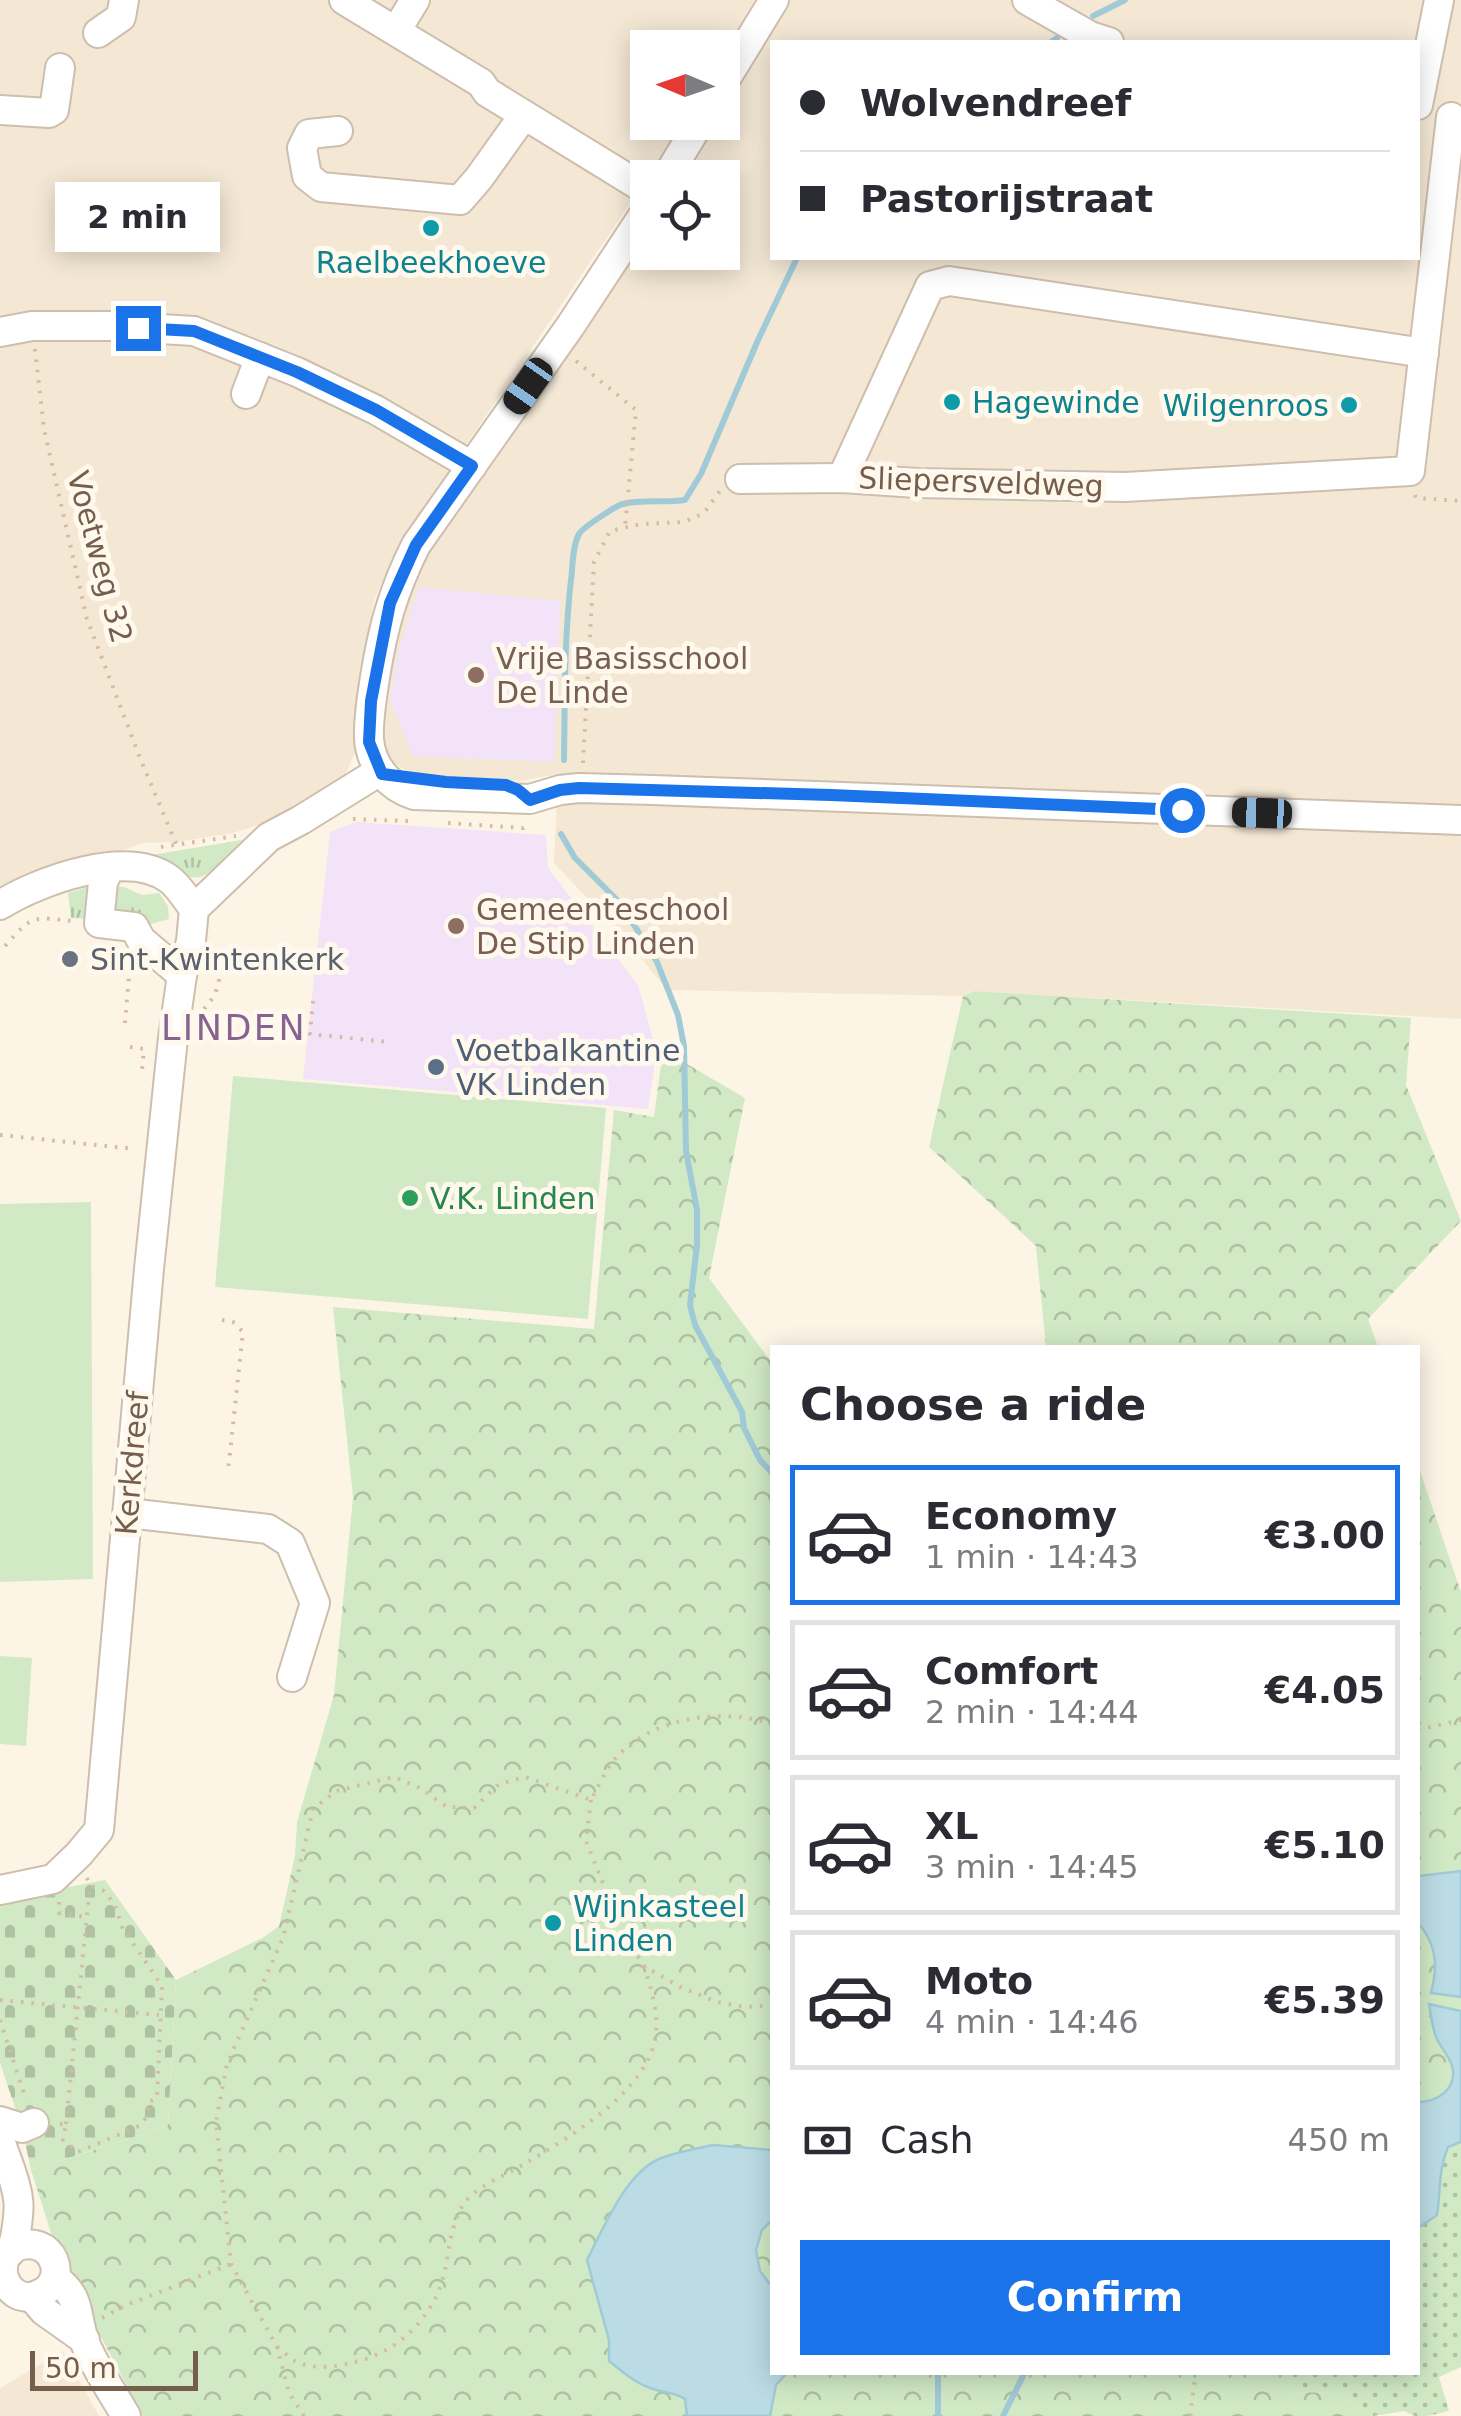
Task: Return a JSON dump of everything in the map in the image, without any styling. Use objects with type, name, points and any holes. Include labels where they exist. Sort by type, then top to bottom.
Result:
[{"type":"street","points":[[98,34],[121,18],[124,0]]},
{"type":"street","points":[[344,0],[630,181]]},
{"type":"street","points":[[396,30],[415,0]]},
{"type":"street","points":[[740,56],[774,0]]},
{"type":"street","points":[[1027,0],[1103,40]]},
{"type":"street","points":[[1420,96],[1439,0]]},
{"type":"street","points":[[0,110],[50,113],[54,110],[60,68]]},
{"type":"street","points":[[1410,471],[1456,117],[1420,107]]},
{"type":"street","points":[[338,130],[309,134],[302,148],[307,176],[321,187],[460,200],[524,115]]},
{"type":"street","points":[[630,235],[416,545],[390,603],[371,701],[369,742],[375,775],[414,794],[530,800],[570,789],[831,795],[1461,820]]},
{"type":"street","name":"Sliepersveldweg","points":[[1410,471],[1125,487],[842,478],[930,286],[949,280],[1424,353]]},
{"type":"street","points":[[0,332],[32,326],[194,331],[376,410],[472,466]]},
{"type":"street","points":[[246,394],[260,358]]},
{"type":"street","points":[[740,478],[842,478]]},
{"type":"street","points":[[0,906],[69,875],[110,867],[140,867],[172,880],[194,908],[270,838],[375,775]]},
{"type":"street","points":[[110,867],[102,882],[99,923],[134,927],[141,940],[182,975]]},
{"type":"street","name":"Kerkdreef","points":[[0,1890],[53,1879],[99,1830],[173,1038],[194,908]]},
{"type":"street","points":[[128,1513],[268,1529],[290,1543],[315,1602],[292,1678]]},
{"type":"street","points":[[0,2120],[22,2128],[34,2123]]},
{"type":"street","points":[[3,2149],[36,2213],[2,2271],[5,2282],[15,2294],[84,2340]]},
{"type":"street","points":[[14,2253],[53,2256],[56,2268],[48,2289],[15,2294]]},
{"type":"street","points":[[54,2278],[68,2288],[84,2340],[126,2416]]},
{"type":"path","name":"Voetweg 32","points":[[32,326],[44,430],[88,619],[177,846],[254,832],[270,838]]},
{"type":"path","points":[[557,345],[636,410],[625,528]]},
{"type":"path","points":[[1410,471],[1416,498],[1461,501]]},
{"type":"path","points":[[434,822],[523,828],[570,789],[584,759],[594,562],[610,532],[640,524],[684,522],[704,514],[725,485],[740,478]]},
{"type":"path","points":[[348,820],[416,822]]},
{"type":"path","points":[[4,946],[20,927],[38,918],[99,923]]},
{"type":"path","points":[[124,1023],[134,927]]},
{"type":"path","points":[[173,1038],[194,1014],[207,1007],[215,994],[220,969],[209,949]]},
{"type":"path","points":[[313,1002],[310,1034],[388,1042]]},
{"type":"path","points":[[130,1047],[144,1049],[141,1082]]},
{"type":"path","points":[[0,1135],[135,1149]]},
{"type":"path","points":[[222,1320],[233,1322],[243,1332],[228,1471]]},
{"type":"path","points":[[277,2347],[297,2362],[334,2367],[372,2358],[400,2343],[424,2318],[444,2276],[452,2229],[471,2194],[578,2131],[623,2092],[647,2064],[656,2037],[653,1995],[644,1966],[623,1933],[586,1841],[591,1800],[614,1760],[666,1724],[706,1716],[770,1723]]},
{"type":"path","points":[[1420,1730],[1461,1720]]},
{"type":"path","points":[[304,2416],[289,2392],[277,2347],[231,2264],[216,2122],[227,2064],[283,1938],[313,1808],[336,1791],[394,1778],[420,1788],[446,1808],[474,1808],[499,1784],[525,1777],[591,1800]]},
{"type":"path","points":[[80,1854],[90,1885],[63,2140],[78,2152],[139,2126],[146,2118],[149,2102],[157,2098],[162,1986],[122,1927],[115,1905],[104,1891],[90,1885]]},
{"type":"path","points":[[59,1902],[59,1914],[87,1917]]},
{"type":"path","points":[[644,1966],[717,2002],[745,2007],[770,2005]]},
{"type":"path","points":[[0,2000],[160,2015]]},
{"type":"path","points":[[0,2020],[34,2123],[66,2124]]},
{"type":"path","points":[[84,2340],[101,2318],[231,2264]]},
{"type":"path","points":[[1190,2416],[1196,2375]]},
{"type":"shaded area","points":[[0,0],[755,0],[737,30],[630,30],[630,140],[671,140],[659,160],[630,160],[630,203],[399,544],[374,600],[355,718],[355,753],[346,773],[329,794],[273,821],[233,833],[143,843],[0,895]]},
{"type":"shaded area","points":[[789,0],[1461,0],[1461,1019],[974,991],[962,996],[667,990],[554,863],[558,774],[520,781],[416,776],[383,757],[383,685],[411,572],[630,242],[630,270],[740,270],[740,160],[684,160],[698,140],[740,140],[740,76]]},
{"type":"shaded area","name":"Vrije Basisschool De Linde","points":[[419,587],[560,601],[554,762],[413,756],[390,700],[399,649]]},
{"type":"shaded area","name":"Gemeenteschool De Stip Linden","points":[[356,822],[546,835],[548,868],[638,985],[654,1042],[648,1109],[303,1079],[330,832]]},
{"type":"shaded area","points":[[63,2351],[99,2416],[0,2416],[0,2388]]},
{"type":"green space","points":[[242,840],[216,867],[198,877],[178,873],[145,856]]},
{"type":"green space","points":[[92,886],[124,887],[142,895],[159,893],[168,906],[169,919],[151,924],[71,918],[68,893]]},
{"type":"green space","points":[[974,991],[1411,1018],[1406,1085],[1461,1221],[1368,1319],[1377,1345],[1046,1345],[1036,1246],[929,1147],[963,996]]},
{"type":"green space","points":[[663,1050],[745,1098],[709,1278],[770,1360],[770,2150],[713,2145],[656,2160],[587,2260],[609,2340],[609,2361],[653,2390],[675,2393],[685,2399],[687,2416],[143,2416],[59,2258],[31,2170],[168,2126],[176,1980],[279,1926],[295,1856],[297,1822],[334,1695],[353,1497],[333,1307],[594,1329],[614,1110],[654,1117]]},
{"type":"green space","name":"V.K. Linden","points":[[233,1076],[606,1108],[588,1319],[215,1287]]},
{"type":"green space","points":[[91,1202],[93,1579],[0,1582],[0,1204]]},
{"type":"green space","points":[[1420,1471],[1461,1592],[1461,1871],[1420,1876]]},
{"type":"green space","points":[[0,1656],[32,1658],[26,1746],[0,1744]]},
{"type":"green space","points":[[105,1880],[176,1980],[168,2126],[31,2170],[22,2128],[0,2063],[0,1900]]},
{"type":"green space","points":[[1420,1926],[1434,1956],[1432,1993],[1461,1997],[1461,2011],[1447,2055],[1451,2082],[1444,2094],[1420,2102]]},
{"type":"green space","points":[[1461,2142],[1461,2367],[1439,2377],[1449,2411],[1427,2416],[1404,2411],[1373,2416],[1340,2393],[1288,2392],[1288,2375],[1420,2375],[1420,2227],[1437,2214],[1448,2147]]},
{"type":"green space","points":[[770,2223],[770,2284],[757,2254]]},
{"type":"green space","points":[[784,2375],[1288,2375],[1288,2392],[1340,2393],[1373,2416],[770,2416],[776,2385]]},
{"type":"water","points":[[1461,1871],[1461,1997],[1431,1993],[1434,1956],[1420,1926],[1420,1876]]},
{"type":"water","points":[[1429,2004],[1461,2011],[1461,2142],[1448,2147],[1445,2156],[1437,2215],[1420,2227],[1420,2102],[1444,2093],[1453,2074],[1435,2033]]},
{"type":"water","points":[[713,2145],[770,2150],[770,2222],[762,2230],[756,2250],[760,2271],[770,2284],[770,2375],[785,2375],[776,2385],[770,2416],[687,2416],[685,2399],[641,2384],[609,2361],[609,2340],[587,2260],[636,2176],[672,2154]]},
{"type":"waterway","points":[[1093,16],[1125,0]]},
{"type":"waterway","points":[[564,760],[567,625],[579,534],[623,504],[685,500],[701,474],[796,260]]},
{"type":"waterway","points":[[561,834],[575,858],[621,904],[657,962],[678,1015],[684,1046],[686,1151],[697,1210],[690,1305],[695,1325],[742,1412],[744,1428],[770,1471]]},
{"type":"waterway","points":[[938,2375],[938,2416]]},
{"type":"waterway","points":[[1003,2416],[1024,2375]]},
{"type":"place","name":"Raelbeekhoeve","points":[[431,228]]},
{"type":"place","name":"Hagewinde","points":[[952,402]]},
{"type":"place","name":"Wilgenroos","points":[[1349,405]]},
{"type":"place","name":"Vrije Basisschool De Linde","points":[[476,675]]},
{"type":"place","name":"Gemeenteschool De Stip Linden","points":[[456,926]]},
{"type":"place","name":"Sint-Kwintenkerk","points":[[70,959]]},
{"type":"place","name":"Voetbalkantine VK Linden","points":[[436,1067]]},
{"type":"place","name":"V.K. Linden","points":[[410,1198]]},
{"type":"place","name":"Wijnkasteel Linden","points":[[553,1923]]},
{"type":"district","name":"LINDEN","points":[[234,1028]]},
{"type":"route","points":[[138,328],[194,331],[297,372],[376,410],[472,466],[416,545],[390,603],[379,648],[369,742],[382,774],[506,785],[530,800],[579,788],[1182,810]]}]
